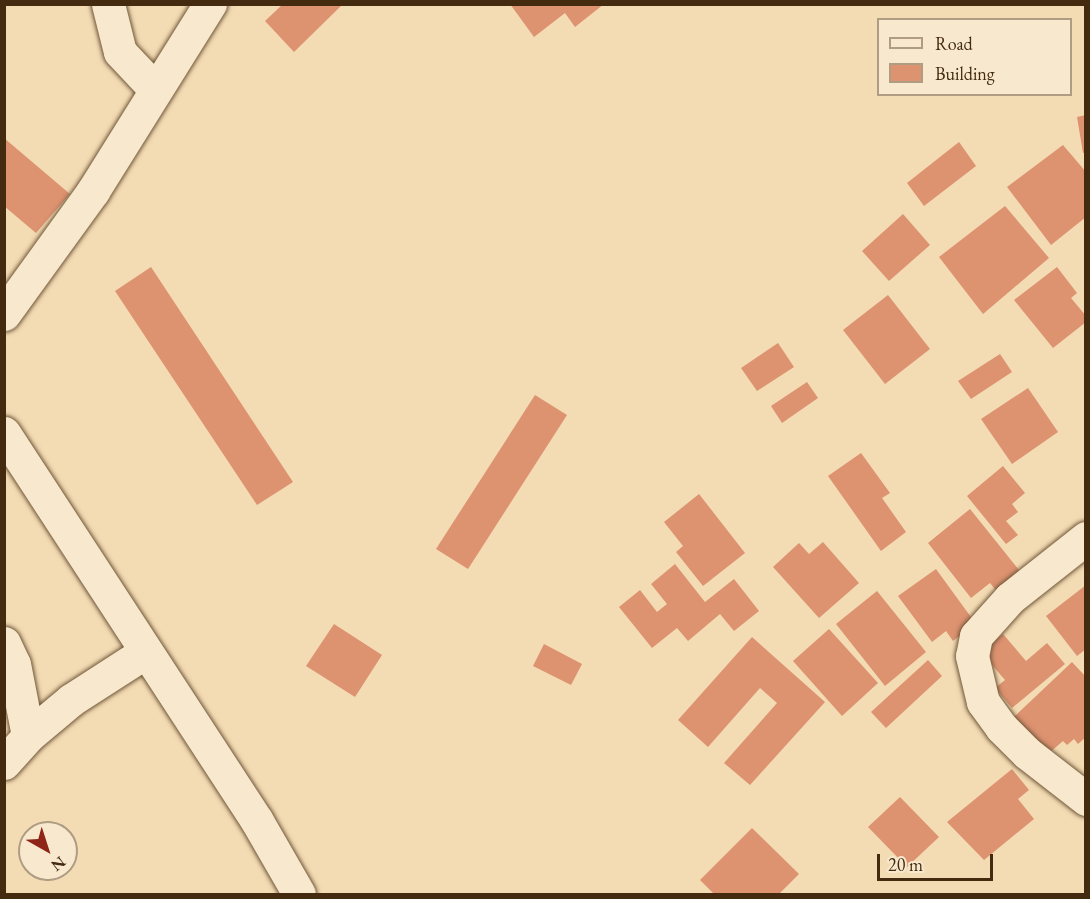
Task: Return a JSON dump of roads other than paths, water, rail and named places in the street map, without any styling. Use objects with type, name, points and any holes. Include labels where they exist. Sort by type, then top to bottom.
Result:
[{"type":"street","points":[[108,4],[120,52],[155,89]]},
{"type":"street","points":[[4,314],[93,191],[210,4]]},
{"type":"street","points":[[4,433],[144,653],[257,821],[299,894]]},
{"type":"street","points":[[1086,538],[996,612],[976,636],[972,656],[983,702],[1001,727],[1027,753],[1086,799]]},
{"type":"street","points":[[4,643],[14,664],[28,736]]},
{"type":"street","points":[[4,763],[28,736],[70,700],[144,653]]}]
